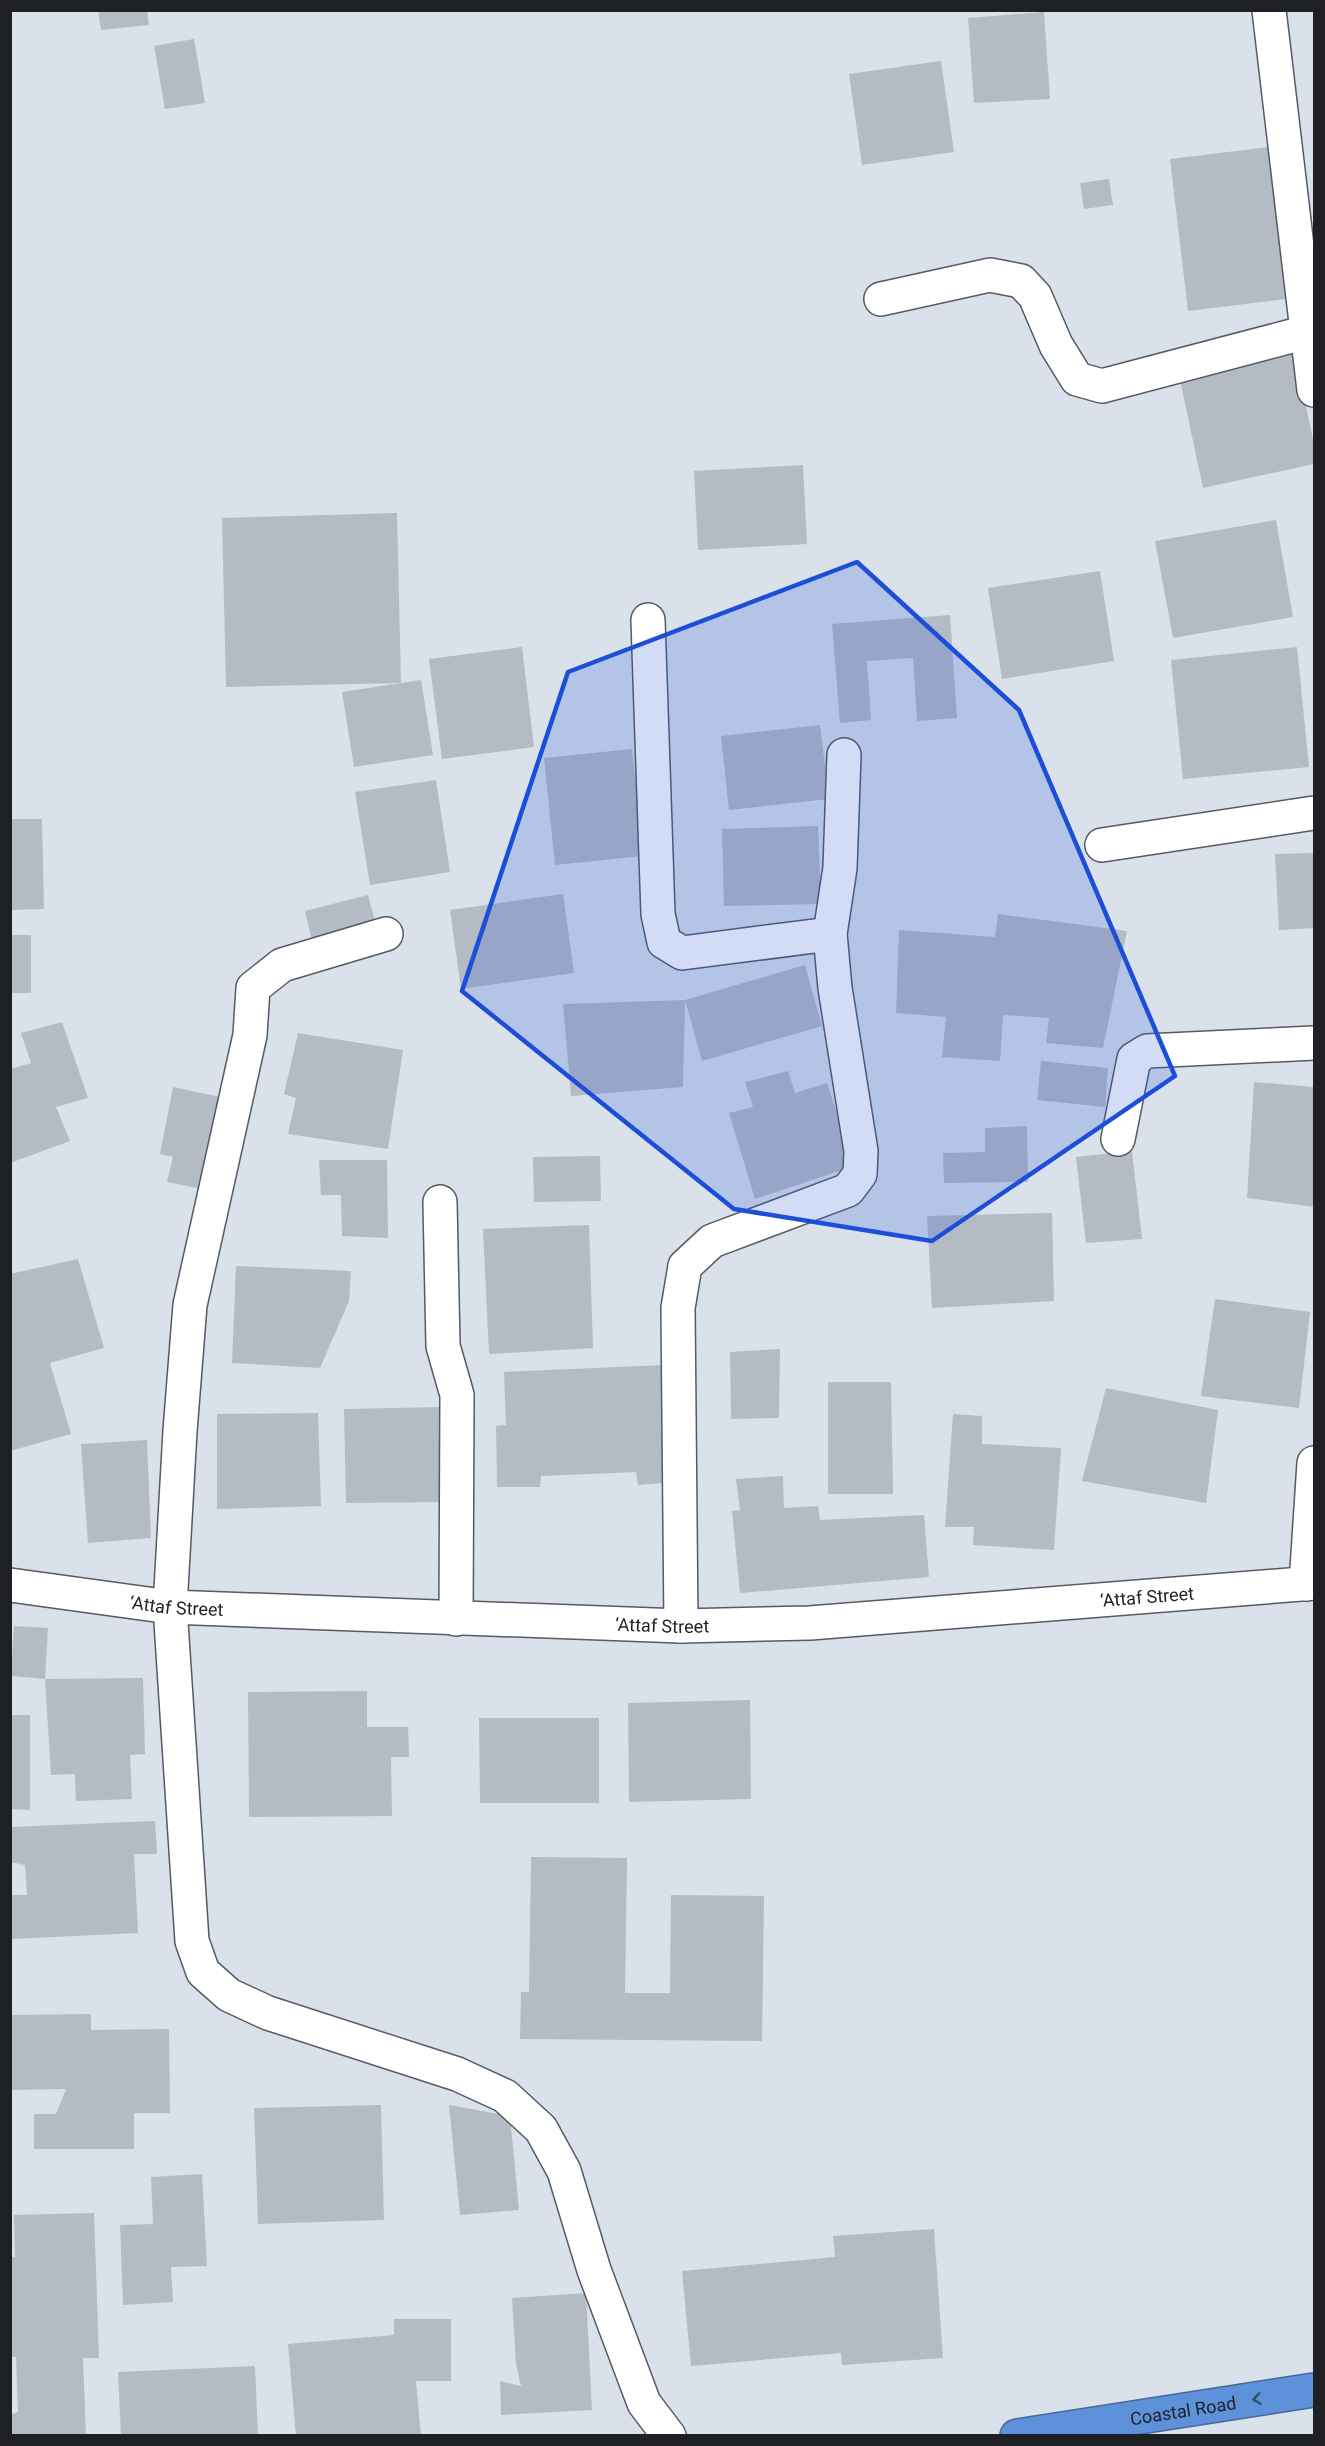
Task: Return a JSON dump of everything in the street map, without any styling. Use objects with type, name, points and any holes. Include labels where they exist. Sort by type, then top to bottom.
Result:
[{"type":"highway","name":"Coastal Road","points":[[1017,2436],[1314,2390]]},
{"type":"street","points":[[1269,10],[1314,390]]},
{"type":"street","points":[[882,299],[990,275],[1021,281],[1035,296],[1056,345],[1077,379],[1102,386],[1307,332]]},
{"type":"street","points":[[648,620],[658,914],[663,942],[682,953],[830,934]]},
{"type":"street","points":[[681,1626],[678,1308],[685,1266],[712,1241],[848,1190],[860,1174],[861,1151],[835,988],[830,934],[840,868],[844,755]]},
{"type":"street","points":[[1102,845],[1314,813]]},
{"type":"street","points":[[386,934],[282,965],[254,988],[250,1035],[190,1305],[170,1607],[192,1941],[203,1972],[229,1995],[268,2013],[467,2078],[505,2096],[541,2129],[564,2171],[594,2270],[644,2403],[669,2436]]},
{"type":"street","points":[[1118,1139],[1134,1059],[1147,1051],[1314,1043]]},
{"type":"street","points":[[440,1202],[442,1346],[457,1395],[456,1618]]},
{"type":"street","points":[[1310,1584],[1314,1463]]},
{"type":"street","name":"‘Attaf Street","points":[[10,1584],[170,1607],[681,1626],[810,1623],[1310,1584]]},
{"type":"highlighted area","points":[[857,562],[1019,710],[1175,1076],[932,1241],[734,1209],[462,991],[568,672]]},
{"type":"building","points":[[98,10],[147,10],[149,25],[101,30]]},
{"type":"building","points":[[1044,12],[1050,99],[974,103],[968,18]]},
{"type":"building","points":[[194,39],[205,103],[165,109],[154,46]]},
{"type":"building","points":[[941,61],[954,152],[862,165],[849,74]]},
{"type":"building","points":[[1269,147],[1287,299],[1188,311],[1170,159]]},
{"type":"building","points":[[1109,179],[1113,205],[1084,209],[1080,183]]},
{"type":"building","points":[[1294,350],[1314,444],[1314,464],[1203,488],[1179,375]]},
{"type":"building","points":[[803,465],[807,544],[698,550],[694,471]]},
{"type":"building","points":[[397,513],[401,683],[226,687],[222,518]]},
{"type":"building","points":[[1276,520],[1293,617],[1173,638],[1155,541]]},
{"type":"building","points":[[1100,571],[1114,661],[1002,679],[988,588]]},
{"type":"building","points":[[950,615],[957,718],[917,721],[913,658],[867,661],[871,720],[840,723],[832,624]]},
{"type":"building","points":[[522,647],[534,747],[442,759],[429,659]]},
{"type":"building","points":[[1297,647],[1309,767],[1183,779],[1171,660]]},
{"type":"building","points":[[421,680],[433,755],[354,767],[342,692]]},
{"type":"building","points":[[820,725],[829,799],[729,810],[721,736]]},
{"type":"building","points":[[632,749],[643,856],[555,865],[544,758]]},
{"type":"building","points":[[436,780],[450,872],[370,885],[355,792]]},
{"type":"building","points":[[10,819],[42,819],[44,909],[10,910]]},
{"type":"building","points":[[818,826],[821,904],[724,906],[722,829]]},
{"type":"building","points":[[1314,853],[1314,928],[1279,930],[1275,854]]},
{"type":"building","points":[[563,894],[574,973],[461,989],[450,910]]},
{"type":"building","points":[[368,895],[378,932],[314,949],[305,911]]},
{"type":"building","points":[[998,914],[1127,931],[1103,1048],[1046,1043],[1049,1018],[1003,1015],[1000,1061],[942,1057],[946,1017],[896,1013],[899,930],[995,937]]},
{"type":"building","points":[[10,935],[31,935],[31,993],[10,993]]},
{"type":"building","points":[[805,965],[822,1026],[702,1061],[685,1000]]},
{"type":"building","points":[[685,1000],[683,1087],[571,1096],[563,1004]]},
{"type":"building","points":[[62,1022],[88,1098],[56,1107],[70,1141],[10,1163],[10,1069],[31,1063],[21,1033]]},
{"type":"building","points":[[298,1033],[403,1050],[388,1149],[288,1134],[296,1098],[284,1094]]},
{"type":"building","points":[[1041,1061],[1108,1068],[1105,1107],[1037,1100]]},
{"type":"building","points":[[788,1071],[795,1093],[827,1083],[854,1166],[755,1199],[729,1113],[753,1107],[745,1082]]},
{"type":"building","points":[[1254,1082],[1314,1087],[1314,1207],[1247,1198]]},
{"type":"building","points":[[173,1087],[244,1102],[222,1193],[167,1182],[173,1157],[160,1154]]},
{"type":"building","points":[[1027,1126],[1028,1182],[944,1183],[943,1153],[985,1152],[985,1128]]},
{"type":"building","points":[[1132,1151],[1142,1239],[1086,1243],[1076,1157]]},
{"type":"building","points":[[600,1156],[601,1201],[534,1202],[533,1157]]},
{"type":"building","points":[[319,1160],[387,1160],[388,1238],[342,1236],[341,1195],[321,1195]]},
{"type":"building","points":[[1052,1213],[1054,1301],[932,1308],[927,1216]]},
{"type":"building","points":[[589,1225],[593,1348],[489,1354],[483,1229]]},
{"type":"building","points":[[78,1259],[104,1348],[50,1363],[71,1434],[10,1451],[10,1274]]},
{"type":"building","points":[[236,1266],[351,1271],[349,1301],[320,1368],[232,1363]]},
{"type":"building","points":[[1215,1299],[1310,1312],[1299,1408],[1201,1396]]},
{"type":"building","points":[[780,1349],[779,1418],[731,1419],[730,1352]]},
{"type":"building","points":[[664,1365],[675,1482],[638,1485],[636,1472],[541,1476],[540,1487],[497,1487],[496,1426],[506,1425],[504,1372]]},
{"type":"building","points":[[828,1382],[891,1382],[893,1494],[828,1494]]},
{"type":"building","points":[[1106,1388],[1218,1410],[1206,1503],[1082,1481]]},
{"type":"building","points":[[444,1407],[444,1502],[346,1503],[344,1409]]},
{"type":"building","points":[[318,1413],[321,1506],[217,1509],[217,1414]]},
{"type":"building","points":[[953,1414],[982,1416],[982,1444],[1061,1448],[1054,1550],[973,1545],[974,1527],[945,1527]]},
{"type":"building","points":[[147,1440],[151,1538],[88,1543],[81,1444]]},
{"type":"building","points":[[783,1476],[784,1508],[818,1506],[820,1520],[924,1515],[929,1577],[740,1593],[732,1511],[740,1510],[736,1479]]},
{"type":"building","points":[[14,1626],[48,1628],[45,1679],[11,1676]]},
{"type":"building","points":[[143,1678],[145,1754],[130,1755],[132,1799],[76,1801],[75,1774],[51,1775],[45,1679]]},
{"type":"building","points":[[367,1691],[367,1727],[408,1727],[409,1757],[391,1757],[392,1816],[249,1817],[248,1692]]},
{"type":"building","points":[[750,1700],[751,1799],[629,1802],[628,1703]]},
{"type":"building","points":[[10,1715],[30,1715],[30,1810],[10,1809]]},
{"type":"building","points":[[479,1718],[599,1718],[599,1803],[480,1803]]},
{"type":"building","points":[[155,1821],[157,1854],[134,1854],[138,1933],[10,1939],[10,1895],[27,1895],[25,1865],[10,1862],[10,1827]]},
{"type":"building","points":[[531,1857],[627,1858],[625,1993],[670,1993],[671,1895],[764,1896],[762,2041],[520,2039],[521,1992],[529,1992]]},
{"type":"building","points":[[91,2014],[91,2030],[169,2029],[170,2113],[134,2113],[134,2149],[34,2149],[34,2114],[56,2114],[66,2089],[10,2090],[10,2015]]},
{"type":"building","points":[[381,2105],[384,2220],[258,2224],[254,2108]]},
{"type":"building","points":[[449,2105],[510,2116],[519,2210],[460,2215]]},
{"type":"building","points":[[202,2174],[207,2266],[171,2267],[173,2302],[123,2305],[120,2225],[153,2224],[151,2177]]},
{"type":"building","points":[[94,2213],[99,2358],[83,2358],[86,2436],[10,2436],[10,2415],[18,2412],[16,2357],[10,2357],[10,2257],[15,2257],[14,2215]]},
{"type":"building","points":[[934,2229],[943,2358],[842,2365],[841,2353],[691,2366],[682,2271],[835,2257],[833,2236]]},
{"type":"building","points":[[586,2293],[592,2410],[501,2415],[500,2381],[521,2386],[516,2364],[512,2298]]},
{"type":"building","points":[[394,2319],[451,2319],[451,2381],[416,2381],[421,2436],[296,2436],[288,2344],[394,2335]]},
{"type":"building","points":[[255,2366],[258,2436],[121,2436],[118,2372]]}]
